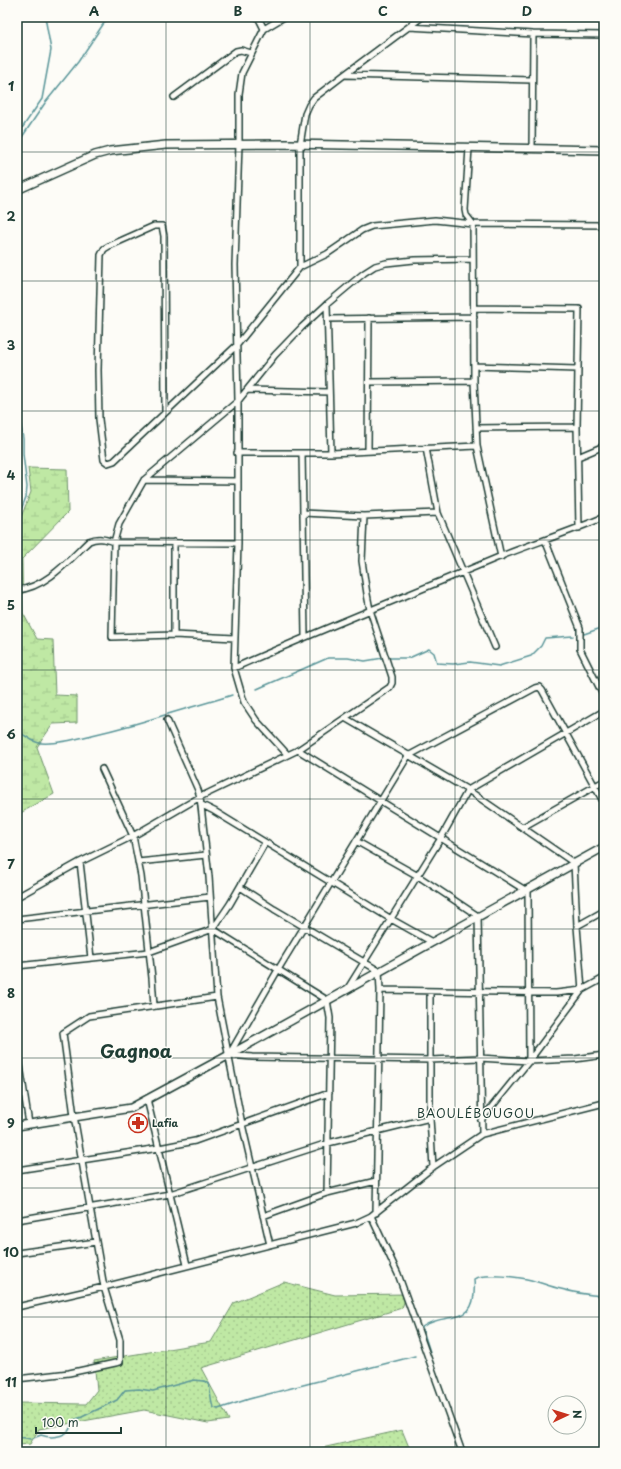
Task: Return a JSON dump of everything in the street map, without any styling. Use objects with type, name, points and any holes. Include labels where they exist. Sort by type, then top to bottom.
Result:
[{"type":"street","points":[[258,17],[264,29]]},
{"type":"street","points":[[284,17],[264,29],[242,73],[239,94],[235,265],[238,401],[238,543],[234,668],[244,702],[256,720],[287,754]]},
{"type":"street","points":[[300,267],[300,145],[305,114],[309,105],[314,98],[422,17]]},
{"type":"street","points":[[409,27],[533,34],[604,35]]},
{"type":"street","points":[[532,149],[533,34]]},
{"type":"street","points":[[174,98],[236,51],[241,50],[251,53]]},
{"type":"street","points":[[344,75],[532,80]]},
{"type":"street","points":[[17,190],[95,155],[110,151],[166,144],[604,150]]},
{"type":"street","points":[[469,148],[466,215],[473,224],[474,381],[477,446],[501,557]]},
{"type":"street","points":[[165,412],[164,236],[162,226],[154,226],[109,246],[104,249],[102,255],[98,370],[99,418],[104,460],[108,462],[114,461],[237,345],[300,267],[327,254],[362,230],[372,226],[435,220],[473,224],[604,225]]},
{"type":"street","points":[[235,638],[174,635],[112,637],[114,542],[119,524],[144,480],[238,401],[275,355],[327,304],[364,273],[375,266],[401,261],[473,258]]},
{"type":"street","points":[[327,304],[331,453]]},
{"type":"street","points":[[474,308],[579,309],[577,369],[579,528]]},
{"type":"street","points":[[327,319],[474,317]]},
{"type":"street","points":[[368,451],[369,318]]},
{"type":"street","points":[[474,366],[577,369]]},
{"type":"street","points":[[369,382],[474,381]]},
{"type":"street","points":[[246,390],[329,392]]},
{"type":"street","points":[[476,428],[577,427]]},
{"type":"street","points":[[238,453],[331,453],[477,446]]},
{"type":"street","points":[[578,457],[604,446]]},
{"type":"street","points":[[426,448],[438,513],[495,647]]},
{"type":"street","points":[[302,453],[305,636]]},
{"type":"street","points":[[144,480],[238,480]]},
{"type":"street","points":[[303,513],[364,516],[438,513]]},
{"type":"street","points":[[17,897],[80,862],[133,836],[200,797],[298,750],[390,687],[392,677],[370,610],[362,561],[364,516]]},
{"type":"street","points":[[234,668],[305,636],[604,517]]},
{"type":"street","points":[[17,590],[22,590],[38,583],[51,575],[89,541],[95,538],[114,542],[238,543]]},
{"type":"street","points":[[545,540],[580,628],[580,649],[604,697]]},
{"type":"street","points":[[174,542],[174,635]]},
{"type":"street","points":[[229,1055],[279,968],[408,756],[539,687],[604,803]]},
{"type":"street","points":[[348,988],[418,876],[468,790],[604,711]]},
{"type":"street","points":[[345,718],[468,790],[574,863]]},
{"type":"street","points":[[167,720],[198,790],[202,805],[213,929],[217,997],[242,1124],[270,1245]]},
{"type":"street","points":[[298,750],[526,889]]},
{"type":"street","points":[[102,769],[133,836],[144,905],[154,1006]]},
{"type":"street","points":[[523,827],[604,781]]},
{"type":"street","points":[[202,805],[391,919],[432,942]]},
{"type":"street","points":[[356,841],[418,876],[478,916]]},
{"type":"street","points":[[17,966],[148,952],[213,929],[230,904],[265,843]]},
{"type":"street","points":[[17,1126],[131,1108],[604,847]]},
{"type":"street","points":[[138,862],[206,855]]},
{"type":"street","points":[[80,862],[91,958]]},
{"type":"street","points":[[481,1120],[529,1061],[582,990],[574,863]]},
{"type":"street","points":[[240,887],[379,971]]},
{"type":"street","points":[[526,889],[529,1061]]},
{"type":"street","points":[[17,919],[210,897]]},
{"type":"street","points":[[577,926],[604,911]]},
{"type":"street","points":[[478,916],[478,992],[482,1134]]},
{"type":"street","points":[[213,929],[279,968],[327,1000],[330,1018],[327,1193]]},
{"type":"street","points":[[379,971],[380,990],[374,1215],[398,1274],[462,1452]]},
{"type":"street","points":[[380,990],[556,994],[582,990],[604,978]]},
{"type":"street","points":[[598,982],[604,984]]},
{"type":"street","points":[[430,992],[430,1118],[434,1167]]},
{"type":"street","points":[[17,1379],[69,1373],[120,1362],[120,1340],[104,1287],[74,1116],[63,1033],[89,1016],[217,997]]},
{"type":"street","points":[[18,1052],[29,1124]]},
{"type":"street","points":[[229,1055],[329,1059],[430,1060],[480,1058],[529,1061],[575,1059],[604,1055]]},
{"type":"street","points":[[17,1170],[195,1141],[329,1093]]},
{"type":"street","points":[[147,1099],[187,1265]]},
{"type":"street","points":[[17,1307],[104,1287],[356,1223],[374,1215],[434,1167],[482,1134],[604,1103]]},
{"type":"street","points":[[17,1220],[170,1194],[328,1143],[430,1118]]},
{"type":"street","points":[[263,1216],[327,1193],[376,1181]]},
{"type":"street","points":[[17,1253],[96,1242]]},
{"type":"green space","points":[[28,468],[67,469],[68,512],[22,559],[23,613],[37,639],[53,640],[55,695],[77,696],[77,723],[53,724],[37,747],[54,794],[17,815],[17,524],[31,492]]},
{"type":"green space","points":[[284,1282],[335,1295],[407,1294],[402,1308],[201,1368],[229,1420],[208,1423],[144,1410],[39,1429],[30,1444],[18,1445],[17,1403],[86,1404],[97,1390],[94,1361],[211,1342],[234,1303]]},
{"type":"green space","points":[[402,1430],[411,1452],[304,1452]]},
{"type":"waterway","points":[[17,137],[42,99],[51,50],[45,17]]},
{"type":"waterway","points":[[17,153],[20,140],[45,103],[78,62],[108,17]]},
{"type":"waterway","points":[[17,399],[23,439],[23,454],[27,487],[26,497],[17,520]]},
{"type":"waterway","points":[[584,634],[604,627]]},
{"type":"waterway","points":[[257,689],[328,658],[348,658],[365,661],[383,658],[409,658],[429,649],[434,653],[437,663],[453,664],[470,662],[499,666],[531,656],[541,646],[545,638],[573,636]]},
{"type":"waterway","points":[[17,733],[20,733],[37,743],[67,741],[102,733],[232,695]]},
{"type":"waterway","points":[[430,1352],[422,1327],[442,1319],[459,1316],[466,1312],[471,1306],[474,1295],[474,1279],[479,1277],[502,1276],[519,1278],[572,1292],[604,1296]]},
{"type":"waterway","points":[[19,1437],[31,1439],[41,1435],[51,1437],[61,1436],[69,1430],[71,1421],[117,1400],[125,1390],[139,1389],[153,1391],[194,1380],[204,1381],[209,1384],[212,1404],[214,1408],[218,1409],[249,1399],[415,1356]]},
{"type":"place","name":"Lafia","points":[[138,1123]]},
{"type":"district","name":"Gagnoa","points":[[136,1052]]},
{"type":"district","name":"BAOULÉBOUGOU","points":[[476,1114]]}]
